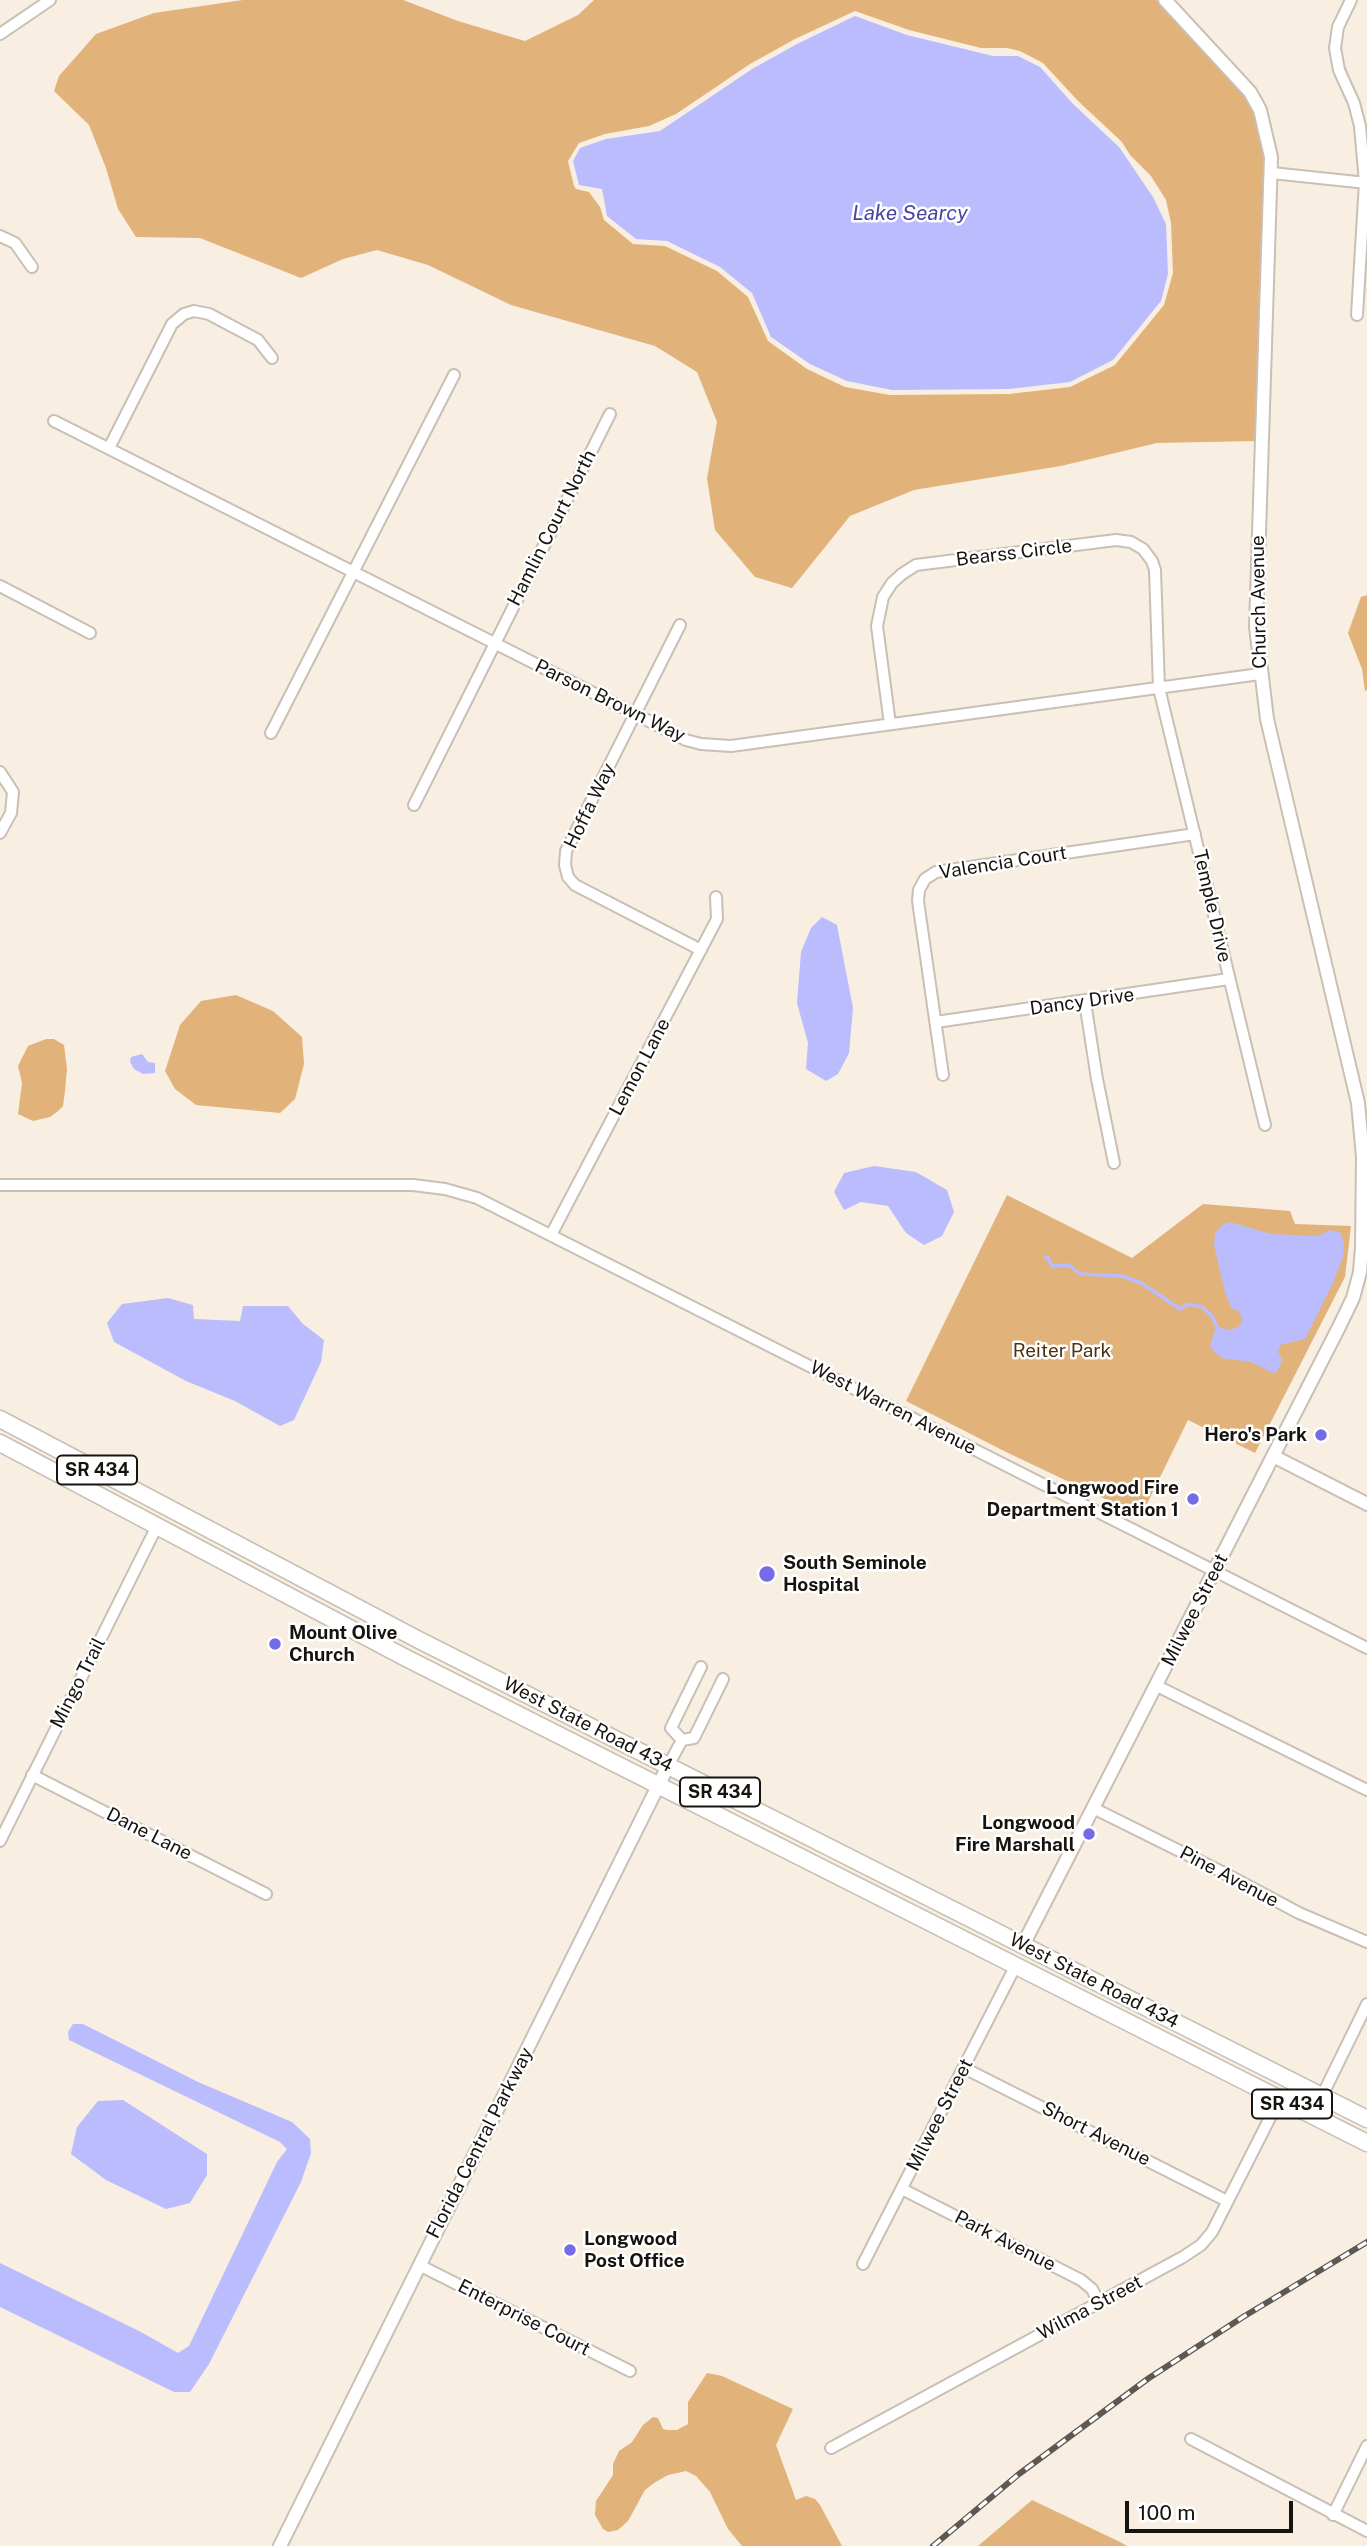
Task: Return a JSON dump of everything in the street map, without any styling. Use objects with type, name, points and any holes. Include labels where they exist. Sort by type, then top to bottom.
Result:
[{"type":"main road","name":"West State Road 434","points":[[0,1419],[417,1639],[1367,2119]]},
{"type":"main road","name":"West State Road 434","points":[[0,1443],[395,1652],[1367,2143]]},
{"type":"main road","points":[[122,1508],[148,1509],[165,1506]]},
{"type":"main road","points":[[157,1526],[169,1522],[194,1521]]},
{"type":"main road","points":[[985,1950],[1007,1951],[1023,1945]]},
{"type":"main road","points":[[1016,1965],[1059,1963]]},
{"type":"street","points":[[0,34],[50,0]]},
{"type":"street","name":"Church Avenue","points":[[1165,0],[1250,92],[1260,110],[1266,132],[1272,173],[1256,627],[1267,719],[1358,1103],[1363,1157],[1363,1274]]},
{"type":"street","points":[[1351,0],[1338,27],[1335,48],[1339,69],[1354,103],[1360,126],[1366,182],[1357,316]]},
{"type":"street","points":[[1272,173],[1366,182]]},
{"type":"street","points":[[0,236],[15,243],[32,267]]},
{"type":"street","points":[[108,448],[172,324],[184,314],[194,311],[209,314],[258,340],[272,358]]},
{"type":"street","points":[[271,733],[453,375]]},
{"type":"street","name":"Hamlin Court North","points":[[414,805],[610,414]]},
{"type":"street","name":"Parson Brown Way","points":[[54,421],[686,740],[714,746],[1260,674]]},
{"type":"street","name":"Bearss Circle","points":[[890,724],[877,626],[879,612],[883,597],[892,583],[916,565],[1116,540],[1131,542],[1143,549],[1155,570],[1159,688]]},
{"type":"street","points":[[0,586],[90,633]]},
{"type":"street","points":[[635,714],[680,625]]},
{"type":"street","name":"Temple Drive","points":[[1159,688],[1265,1125]]},
{"type":"street","name":"Hoffa Way","points":[[635,714],[566,851],[568,877],[575,885],[701,950]]},
{"type":"street","points":[[0,772],[13,792],[11,813],[0,833]]},
{"type":"street","name":"Valencia Court","points":[[943,1075],[918,901],[919,890],[925,879],[936,872],[1195,834]]},
{"type":"street","name":"Lemon Lane","points":[[551,1235],[717,919],[716,897]]},
{"type":"street","name":"Dancy Drive","points":[[936,1022],[1229,979]]},
{"type":"street","points":[[1085,1002],[1114,1163]]},
{"type":"street","name":"West Warren Avenue","points":[[0,1185],[413,1185],[445,1189],[477,1198],[1367,1648]]},
{"type":"street","name":"Milwee Street","points":[[1023,1945],[1339,1327],[1363,1274]]},
{"type":"street","points":[[1273,1457],[1367,1504]]},
{"type":"street","name":"Mingo Trail","points":[[0,1841],[157,1526]]},
{"type":"street","points":[[682,1740],[671,1728],[701,1667]]},
{"type":"street","name":"Florida Central Parkway","points":[[281,2546],[668,1766],[682,1740],[694,1738],[723,1679]]},
{"type":"street","points":[[1157,1686],[1367,1790]]},
{"type":"street","name":"Dane Lane","points":[[32,1775],[266,1894]]},
{"type":"street","name":"Pine Avenue","points":[[1093,1808],[1222,1871],[1299,1913],[1367,1942]]},
{"type":"street","name":"Milwee Street","points":[[863,2264],[1016,1965]]},
{"type":"street","points":[[1322,2096],[1367,2004]]},
{"type":"street","name":"Short Avenue","points":[[964,2068],[1227,2201]]},
{"type":"street","name":"Wilma Street","points":[[831,2448],[1188,2255],[1201,2245],[1212,2232],[1280,2098]]},
{"type":"street","name":"Park Avenue","points":[[902,2189],[1081,2280],[1092,2290],[1099,2303]]},
{"type":"street","name":"Enterprise Court","points":[[419,2265],[630,2371]]},
{"type":"street","points":[[1192,2440],[1367,2531]]},
{"type":"street","points":[[1333,2515],[1367,2446]]},
{"type":"green space","points":[[243,0],[403,0],[458,21],[525,41],[578,15],[594,0],[1156,0],[1245,96],[1255,114],[1265,158],[1255,441],[1157,443],[1061,466],[914,490],[850,516],[792,588],[755,577],[715,530],[707,478],[717,422],[697,372],[655,346],[511,305],[428,265],[377,250],[343,259],[301,278],[200,238],[136,237],[118,209],[89,125],[54,91],[59,76],[96,34],[154,13]],"holes":[[[855,11],[909,30],[981,48],[1020,51],[1043,63],[1077,100],[1122,142],[1130,155],[1151,176],[1166,200],[1171,223],[1173,273],[1164,305],[1115,365],[1070,387],[1009,394],[890,395],[845,387],[807,369],[768,341],[748,297],[717,271],[665,246],[633,244],[604,220],[600,207],[589,192],[574,186],[568,161],[579,143],[605,134],[649,126],[676,114],[750,64]]]},
{"type":"green space","points":[[1367,595],[1365,691],[1362,669],[1348,633],[1361,597]]},
{"type":"green space","points":[[236,995],[273,1011],[302,1037],[304,1064],[295,1099],[280,1113],[196,1105],[175,1089],[165,1071],[180,1025],[201,1001]]},
{"type":"green space","points":[[54,1039],[64,1045],[67,1069],[63,1106],[50,1117],[33,1121],[18,1114],[22,1083],[18,1066],[28,1046]]},
{"type":"green space","name":"Reiter Park","points":[[1007,1195],[1132,1258],[1203,1204],[1290,1211],[1295,1224],[1351,1226],[1345,1277],[1255,1453],[1188,1420],[1141,1516],[906,1401]]},
{"type":"green space","points":[[707,2373],[722,2376],[793,2409],[776,2445],[796,2500],[806,2496],[815,2499],[842,2546],[742,2546],[728,2529],[710,2492],[696,2476],[686,2471],[668,2475],[645,2490],[628,2521],[618,2530],[608,2532],[603,2529],[595,2515],[596,2501],[613,2475],[613,2464],[619,2451],[632,2442],[643,2425],[653,2417],[658,2418],[663,2429],[667,2430],[677,2430],[688,2424],[688,2402]]},
{"type":"green space","points":[[1032,2500],[1120,2542],[1127,2546],[978,2546]]},
{"type":"water","name":"Lake Searcy","points":[[855,16],[907,35],[993,56],[1018,56],[1040,67],[1073,104],[1119,147],[1153,197],[1166,224],[1168,274],[1161,301],[1113,360],[1070,382],[1009,389],[892,390],[847,381],[810,364],[771,337],[752,293],[720,267],[667,241],[636,239],[607,216],[602,189],[579,185],[573,161],[580,148],[606,139],[660,131],[752,69]]},
{"type":"water","points":[[822,917],[837,925],[853,1008],[849,1053],[838,1074],[826,1081],[806,1069],[808,1043],[797,1003],[801,952],[811,928]]},
{"type":"water","points":[[142,1054],[148,1062],[155,1063],[155,1073],[143,1074],[134,1069],[130,1062],[131,1057]]},
{"type":"water","points":[[874,1166],[916,1172],[947,1190],[954,1212],[942,1236],[924,1245],[906,1233],[888,1206],[861,1202],[844,1210],[834,1192],[844,1173]]},
{"type":"water","points":[[1230,1222],[1271,1234],[1318,1236],[1331,1230],[1341,1233],[1343,1257],[1332,1285],[1305,1339],[1280,1345],[1278,1351],[1282,1360],[1277,1372],[1273,1373],[1251,1362],[1221,1358],[1210,1347],[1216,1325],[1227,1330],[1237,1328],[1241,1324],[1242,1317],[1238,1310],[1232,1309],[1225,1292],[1214,1245],[1215,1233],[1223,1224]]},
{"type":"water","points":[[168,1298],[193,1305],[194,1319],[240,1321],[243,1306],[288,1306],[303,1324],[324,1340],[321,1362],[294,1420],[280,1426],[235,1401],[186,1381],[114,1342],[107,1323],[122,1304]]},
{"type":"water","points":[[73,2024],[83,2024],[198,2082],[292,2122],[310,2139],[311,2153],[301,2182],[209,2364],[190,2392],[174,2392],[0,2307],[0,2263],[178,2353],[189,2346],[277,2162],[287,2149],[280,2142],[69,2040],[68,2032]]},
{"type":"water","points":[[123,2100],[207,2154],[207,2175],[190,2203],[166,2209],[106,2180],[71,2154],[77,2127],[98,2101]]},
{"type":"waterway","points":[[1045,1257],[1052,1266],[1069,1265],[1080,1274],[1122,1276],[1141,1283],[1180,1309],[1188,1304],[1202,1307],[1212,1316],[1216,1325]]},
{"type":"railway","points":[[933,2546],[1019,2474],[1149,2378],[1367,2242]]},
{"type":"place","name":"Hero's Park","points":[[1321,1435]]},
{"type":"place","name":"Longwood Fire Department Station 1","points":[[1193,1499]]},
{"type":"place","name":"South Seminole Hospital","points":[[767,1574]]},
{"type":"place","name":"Mount Olive Church","points":[[275,1644]]},
{"type":"place","name":"Longwood Fire Marshall","points":[[1089,1834]]},
{"type":"place","name":"Longwood Post Office","points":[[570,2250]]}]
